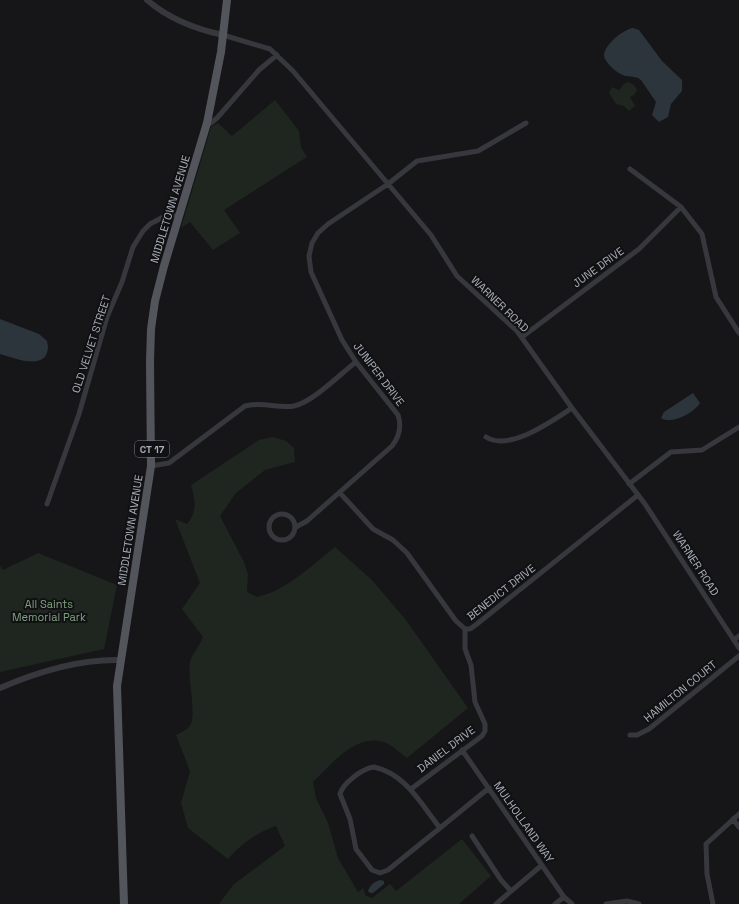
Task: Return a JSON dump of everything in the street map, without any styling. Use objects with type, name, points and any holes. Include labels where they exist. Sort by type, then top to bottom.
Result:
[{"type":"main road","name":"MIDDLETOWN AVENUE","points":[[124,904],[117,706],[120,660],[151,466],[151,329],[159,286],[207,123],[223,35],[227,0]]},
{"type":"street","points":[[147,0],[185,25],[223,35]]},
{"type":"street","name":"WARNER ROAD","points":[[223,35],[263,45],[277,55],[293,71],[431,235],[457,276],[517,331],[572,408],[638,495],[739,648]]},
{"type":"street","points":[[207,123],[214,121],[259,70],[277,55]]},
{"type":"street","name":"JUNIPER DRIVE","points":[[296,526],[294,521],[284,515],[273,519],[269,526],[271,533],[279,539],[284,539],[291,536],[296,526],[307,521],[392,446],[398,437],[400,430],[398,415],[356,362],[342,340],[311,272],[310,249],[315,238],[323,228],[388,184],[418,161],[478,151],[526,123]]},
{"type":"street","points":[[630,170],[681,207],[702,234],[716,297],[739,333]]},
{"type":"street","name":"JUNE DRIVE","points":[[522,337],[639,249],[681,207]]},
{"type":"street","name":"OLD VELVET STREET","points":[[47,504],[79,414],[107,317],[122,282],[133,247],[143,231],[150,224],[168,215],[180,215]]},
{"type":"street","points":[[151,466],[169,463],[245,406],[256,403],[285,406],[303,402],[356,362]]},
{"type":"street","points":[[486,437],[491,440],[498,441],[530,434],[572,408]]},
{"type":"street","points":[[629,484],[671,452],[702,450],[739,427]]},
{"type":"street","name":"BENEDICT DRIVE","points":[[340,492],[373,529],[393,540],[406,553],[456,621],[465,629],[477,624],[638,495]]},
{"type":"street","name":"DANIEL DRIVE","points":[[411,788],[482,736],[486,727],[475,702],[471,665],[465,649],[465,629]]},
{"type":"street","points":[[734,640],[739,636]]},
{"type":"street","name":"HAMILTON COURT","points":[[630,735],[637,735],[649,729],[739,656]]},
{"type":"street","points":[[0,688],[56,669],[99,661],[120,660]]},
{"type":"street","name":"MULHOLLAND WAY","points":[[462,750],[564,897],[572,904]]},
{"type":"street","points":[[440,828],[411,788],[374,767],[363,771],[341,791],[341,798],[350,819],[355,846],[358,853],[374,871],[383,872],[440,828],[488,788]]},
{"type":"street","points":[[713,904],[707,874],[706,844],[739,814]]},
{"type":"street","points":[[733,819],[739,827]]},
{"type":"street","points":[[472,836],[501,880],[511,891]]},
{"type":"street","points":[[496,904],[542,865]]},
{"type":"street","points":[[555,904],[564,897]]},
{"type":"street","points":[[606,904],[627,901],[639,904]]},
{"type":"green space","points":[[628,82],[634,85],[637,90],[634,95],[630,97],[635,106],[629,111],[624,106],[616,104],[609,93],[612,87],[619,90]]},
{"type":"green space","points":[[275,100],[299,131],[301,147],[307,157],[224,210],[240,233],[213,250],[190,222],[181,228],[211,127],[218,123],[232,136]]},
{"type":"green space","points":[[273,437],[286,441],[294,448],[295,462],[265,470],[236,493],[220,516],[244,562],[248,574],[247,592],[257,597],[278,589],[308,569],[335,547],[372,580],[406,620],[468,708],[407,758],[387,743],[373,740],[363,742],[354,746],[336,759],[313,782],[316,798],[328,823],[338,858],[358,892],[363,888],[366,896],[372,898],[390,884],[396,891],[462,839],[491,876],[459,904],[219,904],[233,885],[285,846],[276,826],[250,839],[228,859],[188,828],[181,803],[190,771],[176,735],[188,728],[192,722],[193,715],[189,669],[192,656],[203,637],[182,609],[200,583],[175,519],[187,524],[193,515],[195,505],[191,485],[259,440]]},
{"type":"green space","name":"All Saints Memorial Park","points":[[38,553],[117,585],[104,649],[0,672],[0,566],[3,570]]},
{"type":"shaded area","points":[[633,28],[639,30],[662,61],[682,80],[682,91],[671,104],[668,117],[659,122],[652,115],[656,102],[641,80],[636,77],[620,74],[605,59],[605,50],[613,40],[629,29]]},
{"type":"shaded area","points":[[0,319],[39,334],[47,341],[48,347],[46,355],[42,359],[29,361],[0,354]]},
{"type":"shaded area","points":[[693,393],[700,403],[693,411],[676,419],[665,420],[661,418],[664,412]]},
{"type":"shaded area","points":[[380,880],[384,881],[384,884],[373,893],[370,893],[368,891],[371,885]]}]
